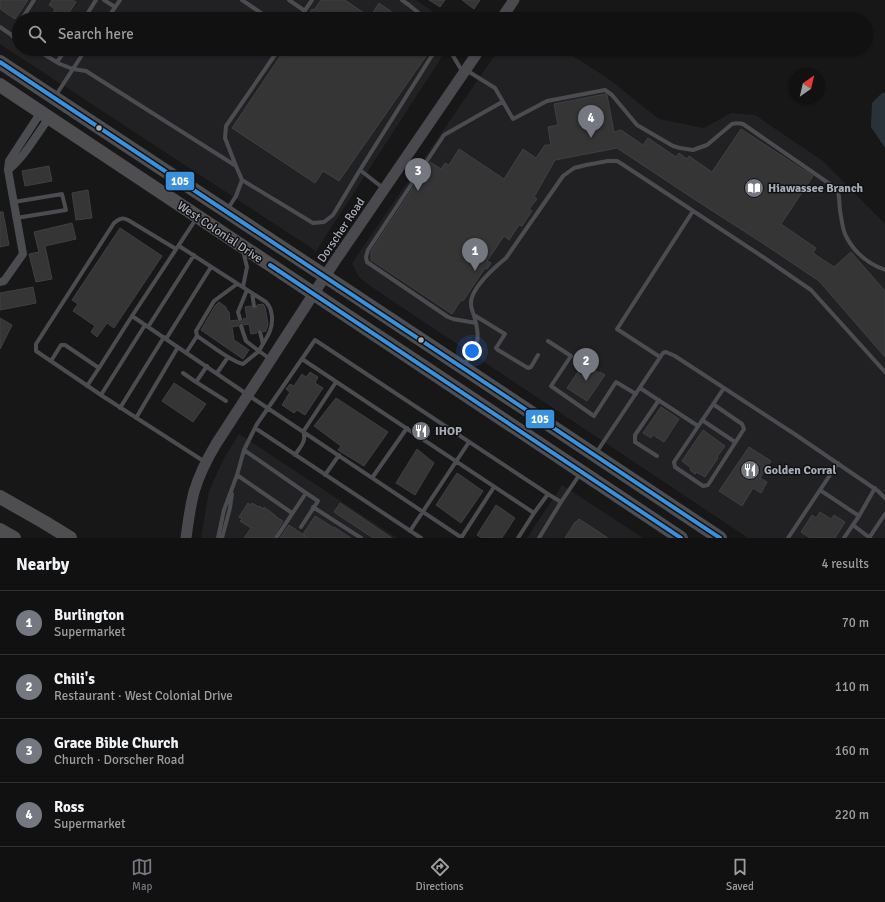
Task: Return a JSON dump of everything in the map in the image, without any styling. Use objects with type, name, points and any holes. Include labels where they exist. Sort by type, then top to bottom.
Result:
[{"type":"highway","name":"West Colonial Drive","points":[[0,62],[326,276],[720,538]]},
{"type":"highway","name":"West Colonial Drive","points":[[0,84],[197,217],[681,538]]},
{"type":"highway","points":[[0,84],[32,99],[46,100],[54,98]]},
{"type":"highway","points":[[45,115],[53,111],[106,132]]},
{"type":"highway","points":[[582,472],[595,455]]},
{"type":"highway","points":[[0,497],[70,538]]},
{"type":"highway","points":[[0,530],[14,538]]},
{"type":"street","points":[[506,12],[514,0]]},
{"type":"street","name":"Dorscher Road","points":[[186,538],[194,493],[206,462],[216,444],[326,276],[475,56]]},
{"type":"street","points":[[0,282],[4,281],[23,254],[13,202],[4,170],[9,161],[45,115]]},
{"type":"lane","points":[[26,12],[34,0]]},
{"type":"lane","points":[[88,12],[96,0]]},
{"type":"lane","points":[[104,0],[115,7]]},
{"type":"lane","points":[[112,12],[120,0]]},
{"type":"lane","points":[[242,0],[260,12]]},
{"type":"lane","points":[[289,0],[305,10],[312,0]]},
{"type":"lane","points":[[402,0],[418,12]]},
{"type":"lane","points":[[0,27],[12,36]]},
{"type":"lane","points":[[47,56],[73,69],[86,71],[236,166]]},
{"type":"lane","points":[[57,62],[61,56]]},
{"type":"lane","points":[[54,98],[81,56]]},
{"type":"lane","points":[[274,56],[226,126],[225,138],[242,180],[313,223],[324,222],[332,215],[433,56]]},
{"type":"lane","points":[[454,56],[465,72],[494,88],[513,119],[547,101],[605,90],[612,95],[637,125],[673,146],[680,148],[693,150],[707,145],[732,124],[743,124],[837,189],[840,198],[840,207],[846,238],[861,256],[877,267],[885,270]]},
{"type":"lane","points":[[476,323],[448,317],[367,262],[366,257],[368,250],[444,135],[502,102]]},
{"type":"lane","points":[[463,367],[476,348],[478,338],[471,303],[473,295],[480,284],[493,268],[506,258],[563,176],[574,168],[608,161],[617,161],[811,290],[885,372]]},
{"type":"lane","points":[[360,170],[385,189]]},
{"type":"lane","points":[[226,211],[236,196],[242,180]]},
{"type":"lane","points":[[13,202],[62,194],[66,210],[16,218]]},
{"type":"lane","points":[[660,357],[617,329],[693,211]]},
{"type":"lane","points":[[87,386],[197,217]]},
{"type":"lane","points":[[197,336],[228,357],[243,364],[259,351],[271,331],[271,308],[266,302],[194,255],[124,218],[114,222],[36,344],[36,351],[120,408],[206,462]]},
{"type":"lane","points":[[240,319],[238,312],[245,288],[247,267],[242,247]]},
{"type":"lane","points":[[101,395],[194,255]]},
{"type":"lane","points":[[120,408],[211,267]]},
{"type":"lane","points":[[186,353],[197,336],[196,331],[214,301],[237,284]]},
{"type":"lane","points":[[252,293],[254,306]]},
{"type":"lane","points":[[474,315],[504,334],[496,348],[498,350],[528,368],[531,367],[538,355]]},
{"type":"lane","points":[[132,316],[462,538],[494,487]]},
{"type":"lane","points":[[241,326],[246,341],[271,360]]},
{"type":"lane","points":[[260,332],[263,344]]},
{"type":"lane","points":[[218,538],[224,510],[237,475],[244,450],[255,428],[316,340],[561,502]]},
{"type":"lane","points":[[548,341],[571,356],[551,386],[594,416],[616,382],[636,394]]},
{"type":"lane","points":[[51,361],[61,345],[65,345],[99,368]]},
{"type":"lane","points":[[136,418],[178,347]]},
{"type":"lane","points":[[595,455],[660,357],[666,352],[675,356],[838,463],[874,488],[885,498]]},
{"type":"lane","points":[[217,373],[228,357]]},
{"type":"lane","points":[[302,359],[534,514]]},
{"type":"lane","points":[[196,382],[207,366]]},
{"type":"lane","points":[[183,373],[226,401]]},
{"type":"lane","points":[[303,432],[336,382]]},
{"type":"lane","points":[[640,388],[698,426]]},
{"type":"lane","points":[[713,404],[742,424],[744,429],[708,485],[703,486],[675,467],[674,462],[702,420],[713,404],[724,388]]},
{"type":"lane","points":[[657,456],[635,442],[635,435],[659,400]]},
{"type":"lane","points":[[702,420],[735,442]]},
{"type":"lane","points":[[255,428],[420,538]]},
{"type":"lane","points":[[372,478],[406,428]]},
{"type":"lane","points":[[295,455],[304,442],[305,436],[303,432]]},
{"type":"lane","points":[[410,531],[469,442]]},
{"type":"lane","points":[[244,450],[318,501],[301,527]]},
{"type":"lane","points":[[326,475],[338,455]]},
{"type":"lane","points":[[788,538],[838,463]]},
{"type":"lane","points":[[539,538],[561,502],[582,472]]},
{"type":"lane","points":[[237,475],[292,513]]},
{"type":"lane","points":[[222,538],[230,508],[233,484]]},
{"type":"lane","points":[[844,538],[859,516],[874,488]]},
{"type":"lane","points":[[820,490],[859,516]]},
{"type":"lane","points":[[276,538],[306,493]]},
{"type":"lane","points":[[518,538],[548,494]]},
{"type":"lane","points":[[313,507],[361,538]]},
{"type":"lane","points":[[853,525],[869,538],[885,514]]},
{"type":"shaded area","points":[[0,0],[416,0],[434,12],[12,12],[12,52],[0,44]]},
{"type":"shaded area","points":[[18,56],[442,56],[316,251]]},
{"type":"shaded area","points":[[494,56],[573,56],[606,77],[659,119],[704,128],[731,113],[755,115],[823,161],[885,224],[885,538],[748,538],[373,288],[359,277],[352,263]]},
{"type":"shaded area","points":[[882,93],[885,93],[885,148],[871,127],[872,103]]},
{"type":"shaded area","points":[[239,434],[397,538],[201,538],[209,491],[223,460]]},
{"type":"shaded area","points":[[562,485],[643,538],[527,538]]},
{"type":"building","points":[[0,0],[28,0],[20,12],[12,12],[12,17],[0,9]]},
{"type":"building","points":[[52,0],[72,0],[76,2],[70,12],[53,12],[55,9],[49,5]]},
{"type":"building","points":[[321,0],[345,0],[363,12],[310,12],[312,9],[314,10]]},
{"type":"building","points":[[429,0],[445,0],[440,7]]},
{"type":"building","points":[[462,0],[480,0],[474,9]]},
{"type":"building","points":[[379,3],[392,12],[373,12]]},
{"type":"building","points":[[280,56],[426,56],[339,181],[323,171],[315,183],[232,128]]},
{"type":"building","points":[[605,94],[607,95],[614,132],[621,130],[643,145],[648,138],[676,157],[679,153],[687,159],[689,156],[712,172],[741,129],[813,176],[781,224],[816,248],[813,253],[834,267],[851,252],[885,291],[885,357],[819,281],[617,148],[555,160],[534,197],[537,199],[529,209],[532,211],[522,226],[519,225],[509,240],[504,236],[487,261],[491,263],[487,269],[485,268],[463,301],[461,300],[452,314],[371,260],[371,251],[430,162],[441,169],[445,163],[449,165],[459,149],[504,179],[523,149],[536,158],[545,145],[551,145],[548,127],[558,125],[554,104]]},
{"type":"building","points":[[49,166],[52,181],[25,186],[22,171]]},
{"type":"building","points":[[88,190],[92,218],[76,220],[72,193]]},
{"type":"building","points":[[0,212],[3,212],[9,245],[0,247]]},
{"type":"building","points":[[72,223],[76,239],[45,246],[52,279],[36,282],[29,254],[39,252],[34,232]]},
{"type":"building","points":[[120,228],[162,256],[114,328],[107,323],[97,337],[91,332],[95,326],[73,311],[78,304],[72,300]]},
{"type":"building","points":[[33,287],[36,303],[0,310],[0,293]]},
{"type":"building","points":[[219,302],[226,307],[229,312],[230,321],[237,320],[242,322],[243,319],[247,318],[245,307],[251,306],[254,309],[257,305],[263,304],[265,307],[268,324],[266,331],[263,332],[262,329],[260,329],[257,330],[257,333],[251,334],[249,324],[244,325],[241,323],[239,323],[238,326],[232,327],[234,340],[249,350],[243,359],[201,330],[215,306]]},
{"type":"building","points":[[0,318],[12,325],[0,349]]},
{"type":"building","points":[[584,363],[599,373],[600,372],[605,375],[587,401],[567,388]]},
{"type":"building","points":[[310,372],[318,377],[315,383],[323,388],[305,415],[297,410],[294,413],[282,405],[290,392],[286,389],[290,384],[294,386],[302,374],[306,377]]},
{"type":"building","points":[[174,383],[206,404],[193,422],[162,401]]},
{"type":"building","points":[[336,398],[388,432],[364,466],[338,450],[341,446],[314,426]]},
{"type":"building","points":[[661,407],[679,419],[664,442],[653,435],[651,438],[643,433]]},
{"type":"building","points":[[703,430],[725,446],[705,477],[696,472],[695,474],[690,470],[691,468],[682,461]]},
{"type":"building","name":"Golden Corral","points":[[749,447],[771,461],[760,478],[767,482],[761,493],[753,488],[742,506],[719,491]]},
{"type":"building","points":[[417,449],[434,463],[415,495],[396,483]]},
{"type":"building","points":[[457,473],[483,491],[461,523],[436,505]]},
{"type":"building","points":[[248,503],[251,505],[252,503],[259,507],[260,506],[263,509],[264,507],[283,521],[273,538],[244,538],[251,528],[240,521],[242,519],[239,517]]},
{"type":"building","points":[[340,503],[392,538],[373,538],[334,512]]},
{"type":"building","points":[[496,505],[515,518],[502,538],[482,538],[477,535]]},
{"type":"building","points":[[820,512],[831,519],[834,515],[845,522],[835,538],[810,538],[801,532],[812,515],[816,518]]},
{"type":"building","points":[[315,516],[351,538],[308,538],[303,534]]},
{"type":"building","points":[[579,519],[608,538],[565,538],[575,522]]},
{"type":"building","points":[[289,525],[308,538],[280,538]]},
{"type":"transit line","name":"105","points":[[0,62],[720,538]]},
{"type":"transit line","name":"105","points":[[270,265],[681,538]]},
{"type":"place","name":"Ross","points":[[591,138]]},
{"type":"place","name":"Hiawassee Branch","points":[[754,188]]},
{"type":"place","name":"Grace Bible Church","points":[[418,191]]},
{"type":"place","name":"Burlington","points":[[475,271]]},
{"type":"place","name":"Chili's","points":[[586,381]]},
{"type":"place","name":"IHOP","points":[[421,431]]},
{"type":"place","name":"Golden Corral","points":[[750,470]]}]
